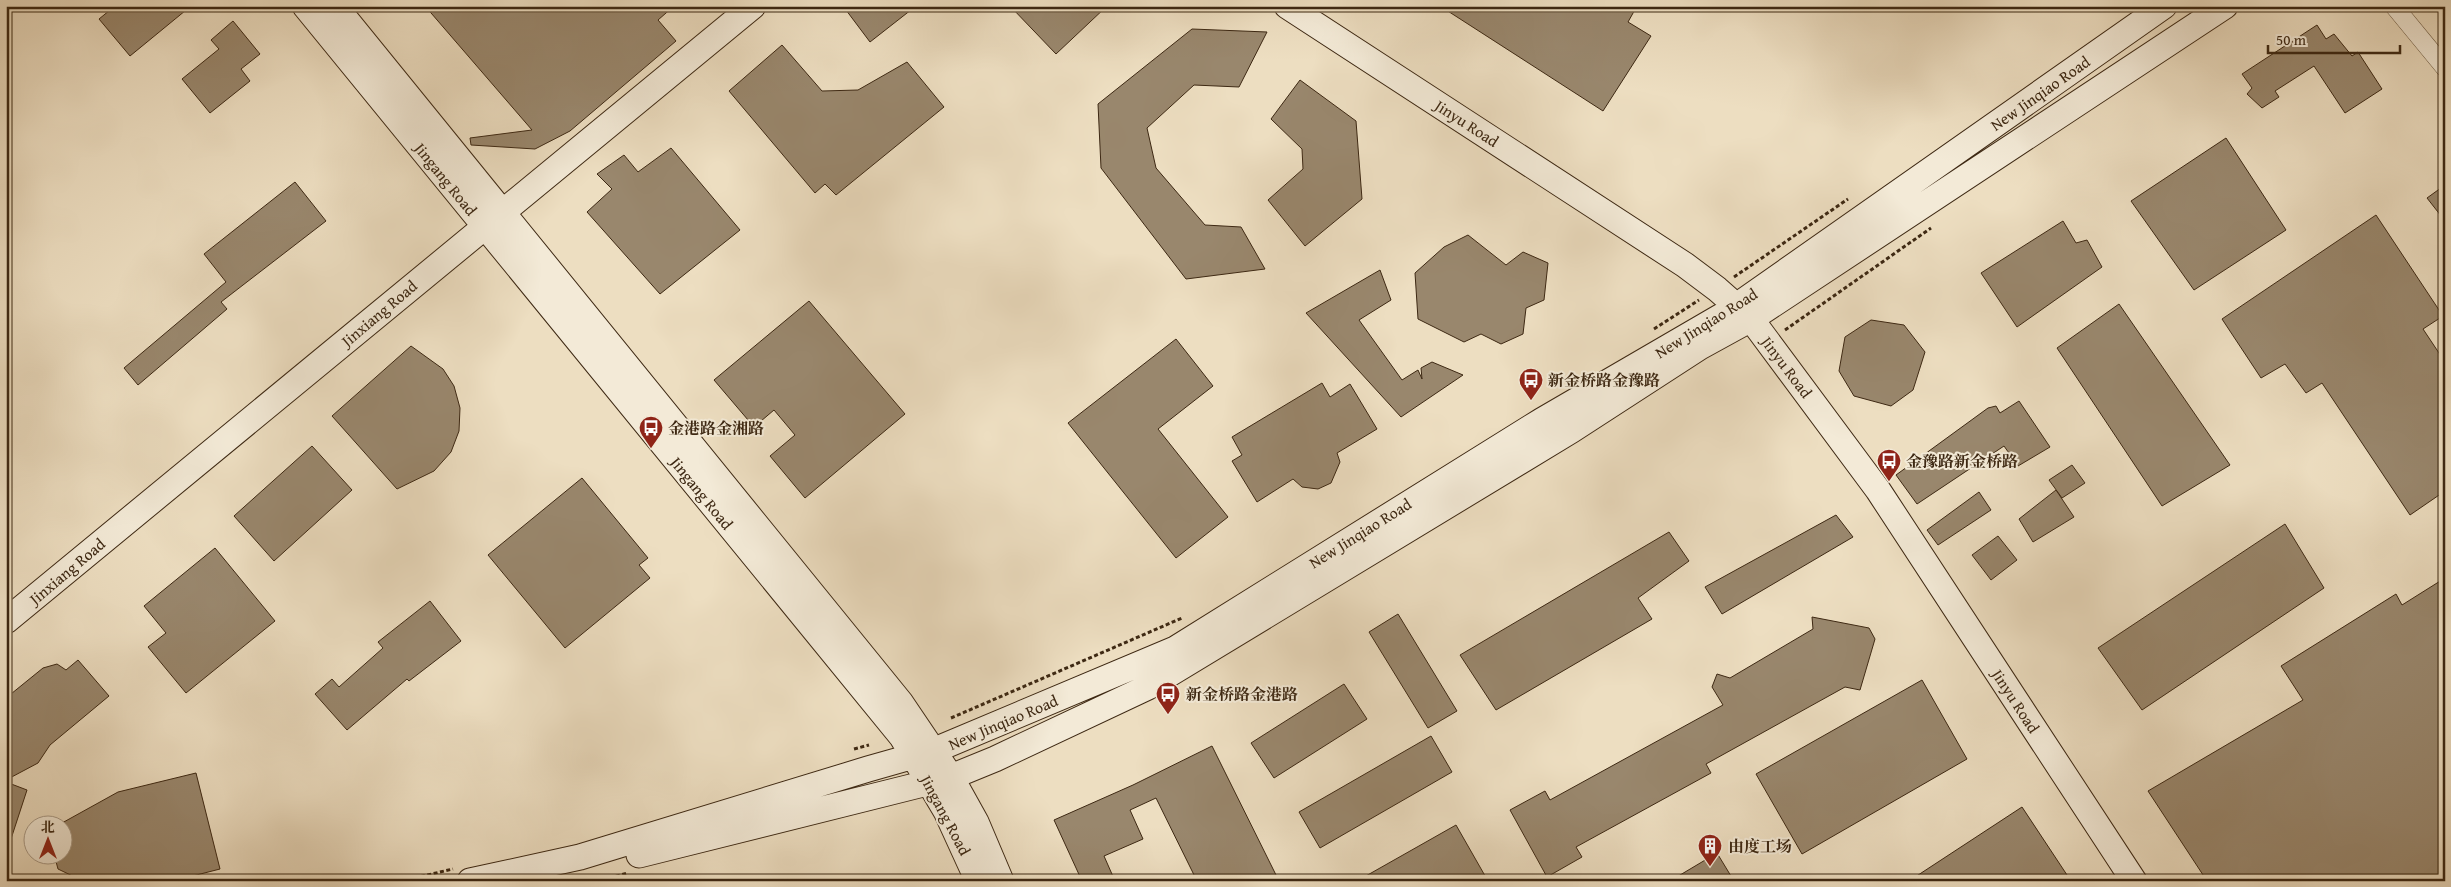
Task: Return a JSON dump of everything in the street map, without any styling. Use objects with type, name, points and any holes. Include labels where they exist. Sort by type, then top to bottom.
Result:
[{"type":"street","name":"Jingang Road","points":[[304,6],[493,220],[918,744],[941,780],[976,822],[1001,881]]},
{"type":"street","name":"Jingang Road","points":[[335,6],[493,220]]},
{"type":"street","name":"Jinxiang Road","points":[[6,621],[753,6]]},
{"type":"street","name":"Jinyu Road","points":[[1287,6],[1685,265],[1717,289],[1743,313],[1878,490],[2134,881]]},
{"type":"street","name":"New Jinqiao Road","points":[[535,881],[941,780],[996,759],[1148,687],[1572,430],[1700,347],[1743,313],[2164,6]]},
{"type":"street","name":"New Jinqiao Road","points":[[464,874],[580,857],[868,769],[918,744],[1174,649],[1541,421],[1743,313],[2225,6]]},
{"type":"street","points":[[2394,6],[2445,68]]},
{"type":"street","name":"Jingang Road","points":[[941,780],[955,829],[978,881]]},
{"type":"path","points":[[1651,331],[1717,289],[1851,197]]},
{"type":"path","points":[[850,751],[918,744],[1186,616]]},
{"type":"path","points":[[402,881],[464,874]]},
{"type":"building","points":[[115,6],[191,6],[130,56],[99,19]]},
{"type":"building","points":[[425,6],[674,6],[658,20],[676,41],[570,131],[535,149],[471,145],[470,138],[532,130]]},
{"type":"building","points":[[843,6],[916,6],[870,42]]},
{"type":"building","points":[[1010,6],[1107,6],[1056,54]]},
{"type":"building","points":[[1440,6],[1637,6],[1628,22],[1651,36],[1603,111]]},
{"type":"building","points":[[233,21],[260,54],[241,69],[250,81],[210,113],[182,79],[219,49],[211,40]]},
{"type":"building","points":[[2317,25],[2326,39],[2334,34],[2352,56],[2358,52],[2382,89],[2345,113],[2314,66],[2275,91],[2279,97],[2262,108],[2247,94],[2252,88],[2242,74]]},
{"type":"building","points":[[1192,29],[1267,32],[1239,87],[1194,85],[1147,128],[1156,168],[1205,225],[1241,227],[1265,269],[1186,279],[1101,168],[1098,104]]},
{"type":"building","points":[[782,45],[822,91],[858,90],[907,62],[944,107],[836,195],[825,184],[815,193],[729,91]]},
{"type":"building","points":[[1300,80],[1356,121],[1362,199],[1305,246],[1268,200],[1303,169],[1302,149],[1271,119]]},
{"type":"building","points":[[2226,138],[2286,230],[2194,290],[2131,201]]},
{"type":"building","points":[[671,148],[740,230],[660,294],[587,212],[612,189],[597,174],[624,155],[638,172]]},
{"type":"building","points":[[295,182],[326,221],[221,302],[227,309],[138,385],[124,368],[226,282],[204,254]]},
{"type":"building","points":[[2445,185],[2445,221],[2427,198]]},
{"type":"building","points":[[2376,215],[2443,316],[2423,329],[2445,362],[2445,491],[2410,515],[2322,383],[2306,393],[2285,364],[2261,378],[2222,319]]},
{"type":"building","points":[[2063,221],[2076,243],[2087,240],[2102,267],[2017,327],[1981,273]]},
{"type":"building","points":[[1468,235],[1506,265],[1523,252],[1548,263],[1544,300],[1526,308],[1523,334],[1501,344],[1481,334],[1464,342],[1418,319],[1415,273],[1444,247]]},
{"type":"building","points":[[1380,270],[1391,300],[1359,320],[1402,380],[1418,370],[1422,379],[1421,368],[1432,362],[1463,375],[1401,417],[1306,313]]},
{"type":"building","points":[[809,301],[905,414],[805,498],[770,456],[795,435],[774,410],[754,427],[714,380]]},
{"type":"building","points":[[2119,304],[2230,465],[2162,506],[2057,348]]},
{"type":"building","points":[[1871,320],[1904,325],[1925,352],[1913,390],[1891,406],[1854,396],[1839,371],[1845,337]]},
{"type":"building","points":[[1176,339],[1213,386],[1158,429],[1228,517],[1176,558],[1068,423]]},
{"type":"building","points":[[411,346],[443,369],[454,386],[460,408],[459,431],[451,452],[434,471],[397,489],[332,416]]},
{"type":"building","points":[[1322,383],[1330,397],[1350,384],[1377,429],[1337,453],[1340,462],[1331,483],[1318,489],[1302,487],[1293,479],[1257,502],[1232,461],[1242,455],[1232,437]]},
{"type":"building","points":[[2019,401],[2050,447],[2018,466],[2004,446],[1917,504],[1896,475],[1988,408],[1996,406],[2000,413]]},
{"type":"building","points":[[312,446],[352,490],[274,561],[234,516]]},
{"type":"building","points":[[2072,465],[2085,483],[2062,498],[2049,480]]},
{"type":"building","points":[[582,478],[648,558],[639,565],[650,578],[565,648],[488,555]]},
{"type":"building","points":[[2056,490],[2074,517],[2033,542],[2019,519]]},
{"type":"building","points":[[1979,492],[1991,510],[1938,545],[1927,530]]},
{"type":"building","points":[[1836,515],[1853,537],[1722,614],[1705,587]]},
{"type":"building","points":[[2285,524],[2324,588],[2142,710],[2098,648]]},
{"type":"building","points":[[1669,532],[1689,561],[1638,598],[1652,619],[1496,710],[1460,655]]},
{"type":"building","points":[[1998,536],[2017,560],[1991,580],[1972,555]]},
{"type":"building","points":[[215,548],[275,621],[186,693],[148,647],[166,633],[144,606]]},
{"type":"building","points":[[2445,578],[2445,881],[2207,881],[2148,791],[2303,700],[2281,666],[2396,594],[2402,605]]},
{"type":"building","points":[[430,601],[461,641],[409,681],[407,679],[347,730],[315,694],[332,679],[339,687],[383,648],[378,642]]},
{"type":"building","points":[[1398,614],[1457,711],[1428,728],[1369,632]]},
{"type":"building","points":[[1812,617],[1869,628],[1875,639],[1860,690],[1845,687],[1706,764],[1711,773],[1576,847],[1582,857],[1547,877],[1510,810],[1545,791],[1550,800],[1723,705],[1712,687],[1717,674],[1730,678],[1813,629]]},
{"type":"building","points":[[78,660],[109,696],[50,745],[38,763],[6,780],[6,698],[43,668],[57,664],[66,670]]},
{"type":"building","points":[[1922,680],[1967,759],[1802,854],[1756,774]]},
{"type":"building","points":[[1344,684],[1367,719],[1274,778],[1251,743]]},
{"type":"building","points":[[1431,736],[1452,772],[1320,848],[1299,812]]},
{"type":"building","points":[[1212,746],[1279,881],[1197,881],[1156,798],[1130,810],[1143,839],[1104,856],[1115,881],[1082,881],[1054,820],[1133,785]]},
{"type":"building","points":[[196,773],[220,869],[173,881],[83,881],[58,869],[57,864],[72,864],[72,817],[118,792]]},
{"type":"building","points":[[6,782],[27,790],[9,845],[6,844]]},
{"type":"building","points":[[2022,807],[2071,881],[1909,881]]},
{"type":"building","points":[[1456,825],[1488,881],[1357,881]]},
{"type":"building","name":"由度工场","points":[[1717,853],[1734,881],[1670,881]]},
{"type":"place","name":"新金桥路金豫路","points":[[1531,401]]},
{"type":"place","name":"金港路金湘路","points":[[651,449]]},
{"type":"place","name":"金豫路新金桥路","points":[[1889,482]]},
{"type":"place","name":"新金桥路金港路","points":[[1168,715]]},
{"type":"place","name":"由度工场","points":[[1710,867]]}]
